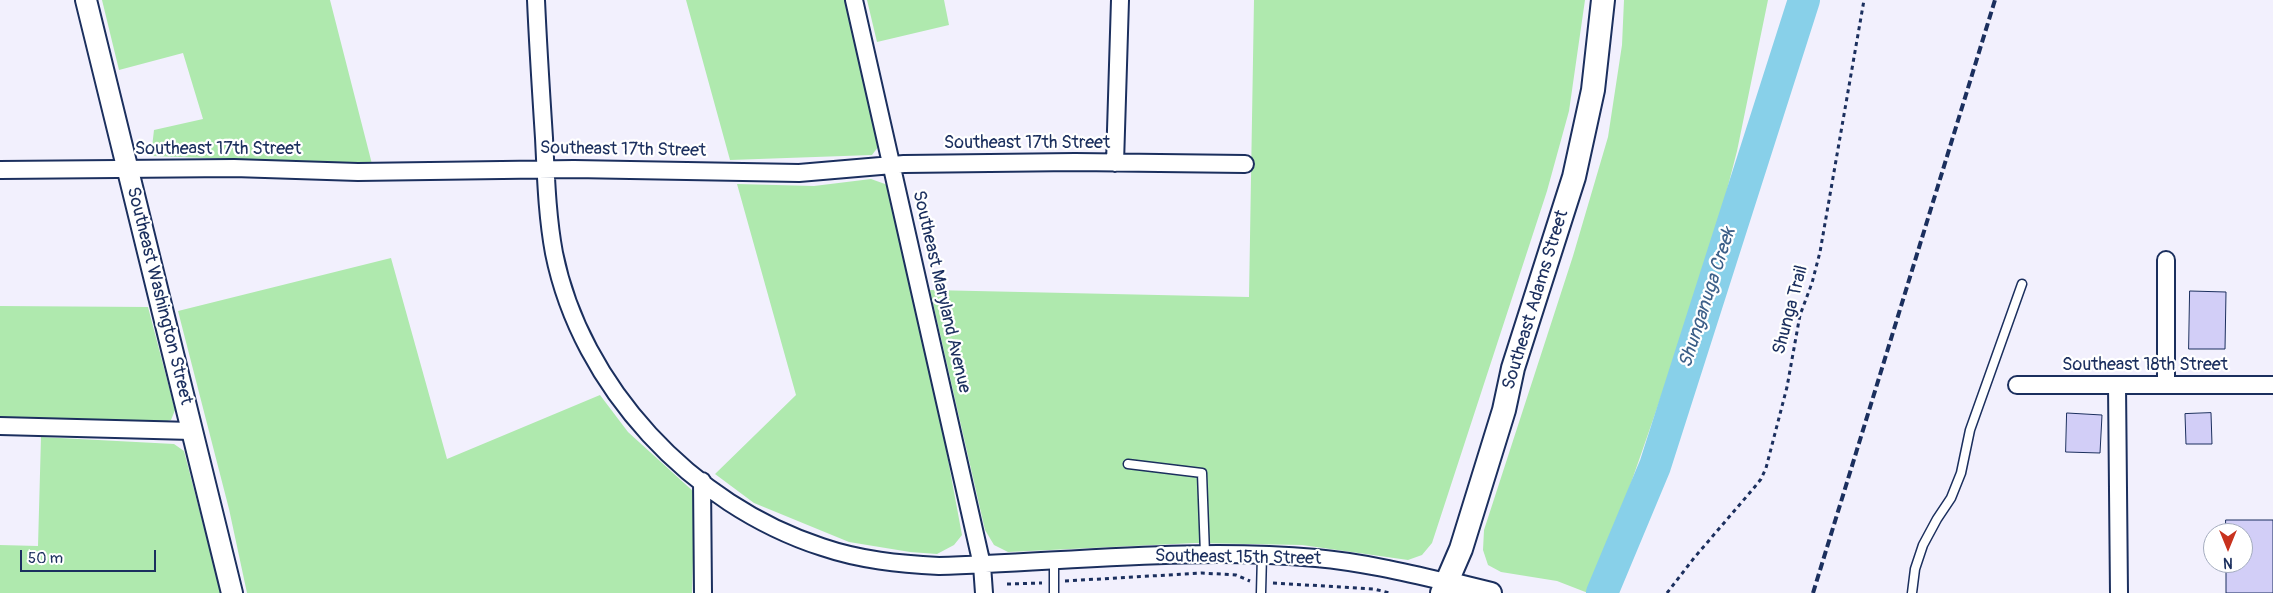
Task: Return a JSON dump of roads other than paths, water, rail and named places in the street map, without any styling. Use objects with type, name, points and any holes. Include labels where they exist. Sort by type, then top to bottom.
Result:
[{"type":"main road","name":"Southeast Adams Street","points":[[1444,588],[1461,549],[1504,410],[1513,368],[1574,177],[1593,90],[1603,0]]},
{"type":"street","name":"Southeast Washington Street","points":[[86,0],[232,593]]},
{"type":"street","name":"Southeast 15th Street","points":[[536,0],[548,214],[555,254],[572,311],[597,364],[619,399],[643,430],[702,481],[750,516],[822,548],[862,558],[900,564],[939,566],[982,565],[1206,554],[1262,555],[1346,562],[1405,572],[1444,588],[1491,593]]},
{"type":"street","name":"Southeast Maryland Avenue","points":[[854,0],[982,565],[984,593]]},
{"type":"street","points":[[1115,163],[1120,0]]},
{"type":"street","name":"Southeast 17th Street","points":[[0,170],[234,168],[358,172],[545,169],[799,173],[892,165],[1245,164]]},
{"type":"street","points":[[2166,260],[2166,385]]},
{"type":"street","name":"Southeast 18th Street","points":[[2017,385],[2273,385]]},
{"type":"street","points":[[2117,385],[2119,593]]},
{"type":"street","points":[[0,426],[192,431]]},
{"type":"street","points":[[702,481],[703,593]]},
{"type":"lane","points":[[1912,593],[1915,570],[1923,545],[1951,498],[1961,473],[1970,430],[2022,284]]},
{"type":"lane","points":[[1128,464],[1202,473],[1206,554]]},
{"type":"lane","points":[[1261,593],[1262,555]]},
{"type":"lane","points":[[1054,561],[1054,593]]},
{"type":"waterway","name":"Shunganuga Creek","points":[[1602,593],[1655,466],[1804,0]]},
{"type":"railway","points":[[1813,593],[1995,0]]}]
